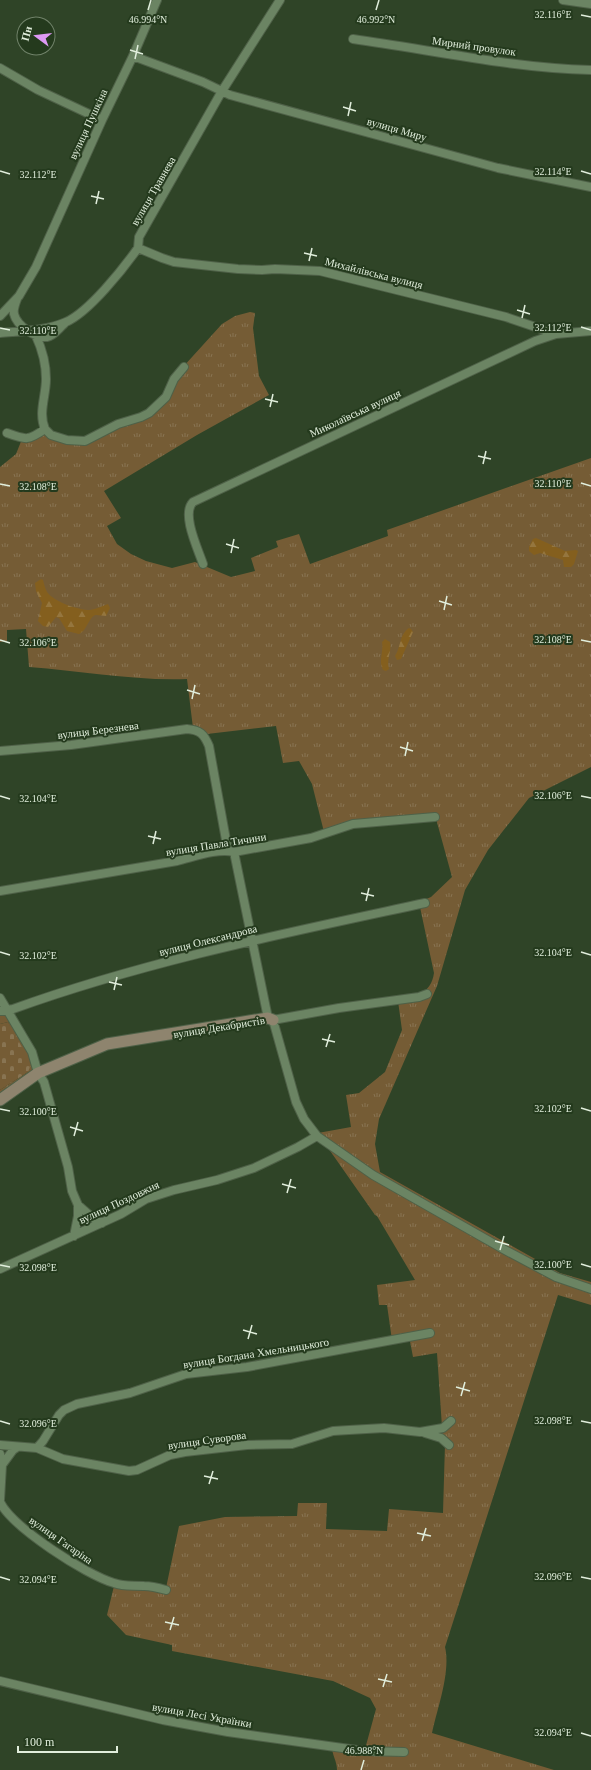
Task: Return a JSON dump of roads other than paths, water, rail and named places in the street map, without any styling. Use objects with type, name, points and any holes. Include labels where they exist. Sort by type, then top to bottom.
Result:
[{"type":"street","name":"вулиця Пушкіна","points":[[0,316],[17,298],[36,267],[102,120],[133,56],[157,0]]},
{"type":"street","name":"вулиця Травнева","points":[[0,333],[29,331],[67,322],[95,299],[138,248],[139,237],[222,91],[280,0]]},
{"type":"street","points":[[563,0],[591,4]]},
{"type":"street","name":"Мирний провулок","points":[[354,39],[473,58],[572,70],[591,70]]},
{"type":"street","name":"вулиця Миру","points":[[133,56],[230,95],[498,168],[591,187]]},
{"type":"street","points":[[0,68],[38,90],[102,120]]},
{"type":"street","name":"Михайлівська вулиця","points":[[138,248],[174,262],[238,269],[320,271],[506,317],[556,334]]},
{"type":"street","points":[[17,298],[14,314],[21,325],[36,336],[41,346],[45,370],[42,417],[45,429],[51,435],[67,440],[85,441],[118,424],[149,413],[166,397],[174,379],[184,367]]},
{"type":"street","points":[[36,336],[47,337],[52,335],[67,322]]},
{"type":"street","name":"Миколаївська вулиця","points":[[203,564],[188,519],[188,509],[193,502],[522,346],[556,334],[591,331]]},
{"type":"street","points":[[8,433],[29,439],[45,429]]},
{"type":"street","name":"вулиця Березнева","points":[[0,751],[70,745],[187,730],[198,730],[205,737],[209,746],[231,852]]},
{"type":"street","name":"вулиця Павла Тичини","points":[[0,891],[311,838],[353,824],[435,817]]},
{"type":"street","points":[[231,852],[253,940],[270,1019],[296,1102],[304,1119],[317,1136],[373,1175],[512,1254],[556,1277],[591,1289]]},
{"type":"street","name":"вулиця Олександрова","points":[[3,1010],[112,976],[253,940],[425,903]]},
{"type":"street","name":"вулиця Декабристів","points":[[0,1100],[38,1073],[107,1044],[346,1006],[419,997],[427,994]]},
{"type":"street","points":[[0,998],[3,1010],[32,1052],[38,1073],[44,1082],[68,1167],[72,1191],[78,1205],[78,1216],[74,1236]]},
{"type":"street","name":"вулиця Поздовжня","points":[[0,1269],[102,1223],[159,1194],[217,1180],[254,1168],[298,1147],[317,1136]]},
{"type":"street","points":[[78,1205],[95,1220],[102,1223]]},
{"type":"street","name":"вулиця Богдана Хмельницького","points":[[37,1448],[59,1415],[64,1410],[77,1404],[130,1393],[186,1374],[247,1367],[430,1333]]},
{"type":"street","name":"вулиця Суворова","points":[[420,1432],[443,1428],[451,1421]]},
{"type":"street","name":"вулиця Суворова","points":[[0,1445],[16,1448],[37,1448],[63,1459],[132,1471],[170,1455],[247,1445],[292,1444],[333,1431],[384,1428],[420,1432],[441,1438],[449,1445]]},
{"type":"street","points":[[2,1465],[12,1450],[16,1448]]},
{"type":"street","name":"вулиця Гагаріна","points":[[0,1454],[2,1465],[0,1501],[12,1519],[80,1569],[123,1586],[146,1586],[166,1590]]},
{"type":"street","name":"вулиця Лесі Українки","points":[[0,1681],[155,1719],[199,1727],[361,1751],[404,1752]]}]
